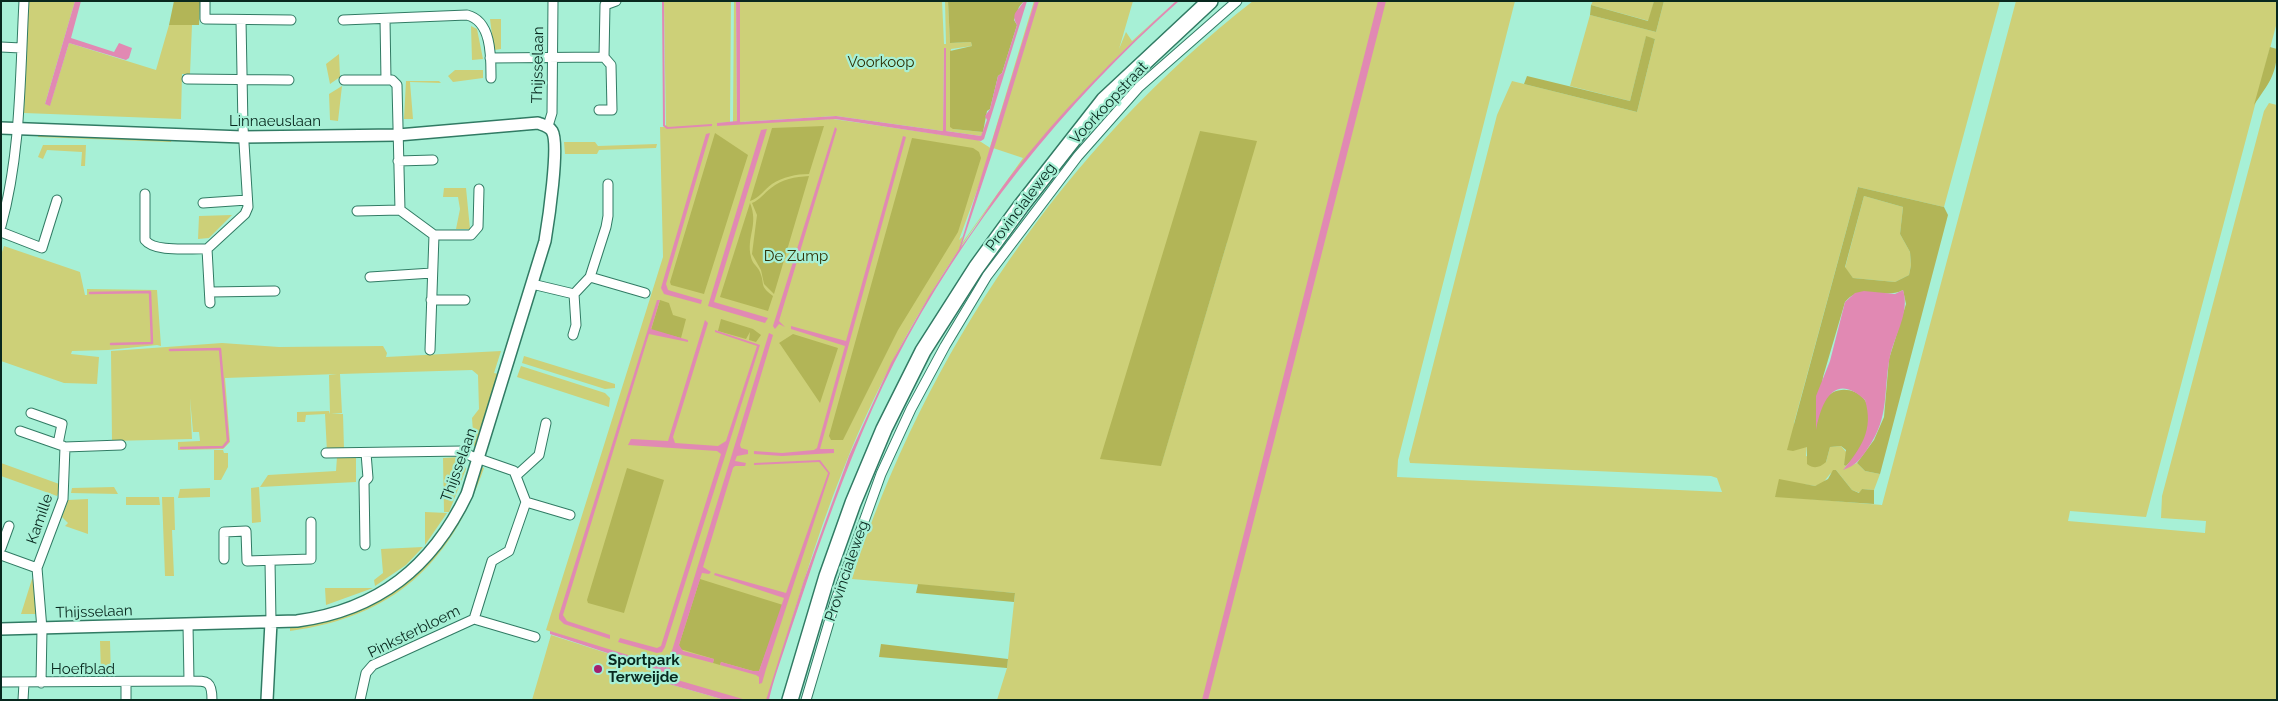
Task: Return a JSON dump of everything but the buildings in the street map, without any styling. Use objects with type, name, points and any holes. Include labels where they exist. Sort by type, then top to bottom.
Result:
[{"type":"highway","name":"Provincialeweg","points":[[790,700],[827,576],[876,446],[923,351],[976,268],[1021,206],[1104,100],[1210,1]]},
{"type":"street","points":[[1,226],[17,128],[24,1]]},
{"type":"street","points":[[205,1],[205,19],[291,20]]},
{"type":"street","name":"Thijsselaan","points":[[1,629],[271,622],[317,618],[361,604],[398,582],[421,564],[448,530],[467,494],[545,241],[554,169],[553,133],[548,126],[552,113],[553,1]]},
{"type":"street","points":[[599,110],[612,110],[612,65],[604,57],[603,3],[616,1]]},
{"type":"street","name":"Voorkoopstraat","points":[[895,444],[945,346],[987,276],[1078,156],[1139,86],[1237,1]]},
{"type":"street","points":[[343,20],[467,15],[475,17],[482,23],[490,58],[491,78]]},
{"type":"street","points":[[384,19],[386,80]]},
{"type":"street","points":[[145,194],[145,240],[149,245],[161,248],[207,249],[245,214],[248,207],[243,137],[241,20]]},
{"type":"street","points":[[1,47],[21,48]]},
{"type":"street","points":[[490,58],[604,57]]},
{"type":"street","points":[[187,79],[242,78],[289,80]]},
{"type":"street","points":[[344,80],[392,80],[397,85],[400,210]]},
{"type":"street","name":"Linnaeuslaan","points":[[1,128],[243,137],[398,135],[538,124],[548,126]]},
{"type":"street","points":[[398,161],[433,160]]},
{"type":"street","points":[[573,335],[576,325],[574,294],[590,277],[608,216],[608,184]]},
{"type":"street","points":[[357,211],[400,210],[434,236],[470,235],[478,228],[479,189]]},
{"type":"street","points":[[1,232],[42,248],[57,200]]},
{"type":"street","points":[[203,203],[247,200]]},
{"type":"street","points":[[430,350],[434,236]]},
{"type":"street","points":[[207,249],[210,303]]},
{"type":"street","points":[[370,276],[432,273]]},
{"type":"street","points":[[590,277],[645,293]]},
{"type":"street","points":[[532,284],[574,294]]},
{"type":"street","points":[[210,292],[275,291]]},
{"type":"street","points":[[431,300],[465,300]]},
{"type":"street","name":"Kamille","points":[[31,413],[62,424],[63,499],[37,568],[42,629]]},
{"type":"street","points":[[517,475],[539,455],[546,423]]},
{"type":"street","points":[[20,431],[62,445],[121,445]]},
{"type":"street","name":"Provincialeweg","points":[[806,700],[836,602],[881,474],[895,444]]},
{"type":"street","points":[[326,453],[463,451],[510,468],[517,475],[526,502],[570,515]]},
{"type":"street","points":[[365,545],[364,482],[368,478],[366,453]]},
{"type":"street","name":"Pinksterbloem","points":[[474,620],[492,561],[509,551],[526,502]]},
{"type":"street","points":[[224,559],[224,532],[246,531],[246,561],[311,559],[311,522]]},
{"type":"street","name":"Kamille","points":[[1,548],[9,526]]},
{"type":"street","name":"Kamille","points":[[1,555],[37,568]]},
{"type":"street","points":[[267,700],[271,622],[270,561]]},
{"type":"street","name":"Pinksterbloem","points":[[360,700],[366,673],[374,665],[474,620],[535,637]]},
{"type":"street","points":[[188,624],[189,681]]},
{"type":"street","name":"Hoefblad","points":[[41,683],[42,629]]},
{"type":"street","name":"Hoefblad","points":[[1,682],[204,681],[209,683],[212,688],[212,700]]},
{"type":"street","name":"Hoefblad","points":[[126,682],[126,700]]},
{"type":"street","points":[[23,700],[24,683]]},
{"type":"green space","points":[[28,1],[75,1],[45,104],[50,105],[69,43],[156,70],[169,25],[192,25],[190,74],[182,74],[181,119],[24,113]]},
{"type":"green space","name":"De Zump","points":[[664,1],[731,1],[730,122],[717,123],[833,119],[978,140],[992,149],[959,240],[963,236],[960,246],[1023,158],[990,147],[1034,1],[1133,1],[1119,49],[1126,32],[1132,41],[1176,1],[1123,51],[1074,103],[1027,158],[984,214],[944,273],[908,334],[875,398],[845,465],[823,523],[767,700],[730,700],[671,681],[664,669],[546,630],[663,257],[660,127],[666,127]]},
{"type":"green space","points":[[734,1],[736,1],[737,121],[733,122]]},
{"type":"green space","name":"Voorkoop","points":[[740,1],[942,1],[944,44],[946,44],[945,1],[948,1],[950,43],[971,42],[972,46],[951,49],[953,129],[983,132],[981,136],[946,131],[944,48],[943,131],[836,116],[740,122]]},
{"type":"green space","points":[[1253,1],[1515,1],[1398,460],[1397,477],[1722,492],[1717,478],[1711,476],[1410,463],[1409,459],[1497,115],[1512,81],[1637,112],[1655,39],[1646,37],[1630,101],[1570,86],[1590,15],[1656,32],[1664,1],[2000,1],[1944,207],[1858,187],[1794,423],[1801,448],[1807,446],[1806,456],[1826,462],[1830,447],[1841,446],[1847,453],[1844,469],[1857,463],[1865,471],[1880,474],[1874,490],[1862,489],[1860,493],[1852,490],[1836,470],[1823,483],[1815,486],[1802,484],[1775,496],[1882,505],[2016,1],[2277,1],[2277,22],[2146,517],[2070,511],[2068,521],[2205,533],[2206,521],[2161,518],[2162,496],[2264,111],[2269,103],[2277,105],[2277,700],[997,700],[1007,668],[1015,593],[852,579],[882,496],[919,414],[961,335],[1009,260],[1063,188],[1122,121],[1185,58]],"holes":[[[1200,131],[1227,242],[1161,465]]]},
{"type":"green space","points":[[1593,1],[1654,1],[1649,21],[1591,5]]},
{"type":"green space","points":[[490,19],[501,19],[501,49],[494,50]]},
{"type":"green space","points":[[471,26],[477,29],[483,59],[472,60]]},
{"type":"green space","points":[[339,54],[340,77],[330,84],[326,64]]},
{"type":"green space","points":[[455,70],[483,70],[483,78],[453,82],[448,76]]},
{"type":"green space","points":[[406,81],[439,81],[441,83],[410,82],[413,119],[404,119]]},
{"type":"green space","points":[[342,86],[338,121],[330,120],[329,94]]},
{"type":"green space","points":[[39,131],[172,138],[171,142],[38,137]]},
{"type":"green space","points":[[564,142],[595,142],[598,146],[657,144],[656,148],[599,150],[597,154],[565,154]]},
{"type":"green space","points":[[43,145],[86,145],[85,166],[81,166],[82,152],[47,150],[43,159],[38,157]]},
{"type":"green space","points":[[444,188],[466,188],[470,229],[456,229],[460,209],[458,197],[443,197]]},
{"type":"green space","points":[[1864,196],[1903,207],[1900,234],[1910,252],[1911,265],[1909,275],[1895,282],[1853,278],[1845,268]]},
{"type":"green space","points":[[232,215],[209,238],[198,239],[199,216]]},
{"type":"green space","points":[[4,246],[80,272],[85,295],[87,295],[87,289],[157,290],[161,346],[72,351],[71,354],[99,357],[97,384],[64,383],[1,361],[1,255]]},
{"type":"green space","points":[[222,343],[279,347],[383,346],[387,353],[386,357],[501,351],[494,373],[499,374],[476,447],[474,446],[472,418],[479,409],[478,375],[472,370],[340,374],[342,413],[331,414],[343,414],[344,449],[327,452],[325,414],[306,415],[305,422],[297,422],[297,412],[329,411],[330,414],[329,375],[337,374],[225,378],[230,442],[223,449],[178,450],[178,442],[200,441],[199,432],[193,432],[190,398],[192,439],[112,441],[111,351]]},
{"type":"green space","points":[[524,356],[615,384],[615,388],[605,389],[522,363]]},
{"type":"green space","points":[[521,366],[605,393],[610,398],[609,407],[517,377]]},
{"type":"green space","points":[[214,450],[223,450],[224,453],[228,453],[228,467],[221,480],[214,480]]},
{"type":"green space","points":[[337,457],[356,457],[356,482],[260,487],[268,475],[336,471]]},
{"type":"green space","points":[[461,457],[465,459],[464,465],[466,469],[449,512],[444,512],[443,458]]},
{"type":"green space","points":[[1,463],[62,485],[57,496],[1,476]]},
{"type":"green space","points":[[481,467],[484,468],[470,502],[454,532],[435,559],[413,581],[388,599],[359,613],[327,624],[290,631],[290,627],[312,625],[340,617],[432,555]]},
{"type":"green space","points":[[114,487],[118,494],[71,493],[72,488]]},
{"type":"green space","points":[[259,487],[261,522],[252,523],[251,488]]},
{"type":"green space","points":[[210,488],[210,497],[178,498],[180,489]]},
{"type":"green space","points":[[126,497],[159,497],[160,505],[126,505]]},
{"type":"green space","points":[[162,497],[174,497],[175,530],[172,530],[174,576],[165,576]]},
{"type":"green space","points":[[88,499],[88,534],[65,526],[68,523],[62,517],[68,500]]},
{"type":"green space","points":[[425,512],[447,513],[425,545]]},
{"type":"green space","points":[[423,547],[406,565],[375,586],[374,580],[383,573],[381,549]]},
{"type":"green space","points":[[32,579],[34,579],[36,614],[21,614]]},
{"type":"green space","points":[[325,588],[373,588],[326,605]]},
{"type":"green space","name":"Sportpark Terweijde","points":[[551,635],[662,671],[669,684],[725,700],[532,700]]},
{"type":"green space","points":[[100,641],[110,641],[111,677],[106,677],[106,672],[101,673]]},
{"type":"shaded area","points":[[75,1],[81,1],[71,38],[114,52],[119,43],[132,48],[129,58],[126,60],[69,43],[50,106],[45,104]]},
{"type":"shaded area","points":[[174,1],[200,1],[199,25],[169,25]]},
{"type":"shaded area","points":[[662,1],[664,1],[665,125],[668,127],[712,124],[712,126],[667,129],[663,126]]},
{"type":"shaded area","points":[[736,1],[740,1],[740,122],[836,116],[943,131],[944,48],[946,48],[946,131],[981,136],[987,120],[985,116],[990,109],[998,76],[1002,73],[1017,25],[1014,17],[1015,14],[1024,1],[1027,1],[984,139],[981,141],[835,119],[717,126],[717,123],[737,121]]},
{"type":"shaded area","points":[[948,1],[1024,1],[1019,7],[1014,20],[1017,25],[1002,73],[998,76],[990,109],[987,111],[983,132],[953,129],[950,127],[950,51],[972,46],[971,42],[950,43]]},
{"type":"shaded area","points":[[1035,1],[1039,1],[996,142],[961,247],[1003,186],[1047,131],[1131,43],[1176,1],[1179,1],[1096,81],[1020,169],[952,263],[922,313],[894,363],[852,457],[816,554],[769,700],[766,700],[804,580],[849,456],[891,363],[929,296],[959,249]]},
{"type":"shaded area","points":[[1378,1],[1386,1],[1208,700],[1202,700]]},
{"type":"shaded area","points":[[1654,1],[1664,1],[1656,32],[1590,15],[1591,5],[1648,21]]},
{"type":"shaded area","points":[[1646,36],[1655,39],[1637,112],[1524,84],[1527,76],[1630,101]]},
{"type":"shaded area","points":[[2270,47],[2277,49],[2275,66],[2271,79],[2254,105]]},
{"type":"shaded area","points":[[824,126],[809,174],[794,175],[781,179],[750,201],[772,128]]},
{"type":"shaded area","points":[[835,127],[837,129],[779,321],[785,327],[779,324],[775,329],[773,326]]},
{"type":"shaded area","points":[[767,129],[714,302],[768,318],[765,323],[708,306],[761,130]]},
{"type":"shaded area","points":[[1200,131],[1257,141],[1161,466],[1100,459]]},
{"type":"shaded area","points":[[710,133],[666,284],[668,290],[702,300],[701,304],[664,294],[661,288],[706,134]]},
{"type":"shaded area","points":[[715,133],[748,155],[704,294],[671,285],[670,282]]},
{"type":"shaded area","points":[[903,136],[906,137],[820,449],[834,449],[834,453],[782,456],[754,454],[754,451],[782,453],[814,450],[817,448],[845,346],[791,329],[791,326],[846,341]]},
{"type":"shaded area","points":[[912,138],[973,148],[979,152],[981,158],[958,232],[898,330],[843,440],[831,440],[829,436]]},
{"type":"shaded area","points":[[809,176],[774,294],[764,284],[761,270],[752,254],[757,215],[752,203],[780,182]]},
{"type":"shaded area","points":[[1858,187],[1944,207],[1948,215],[1880,474],[1865,471],[1857,463],[1874,440],[1884,417],[1889,359],[1906,304],[1903,290],[1896,293],[1865,292],[1851,296],[1845,302],[1823,377],[1816,427],[1822,404],[1832,393],[1849,390],[1859,395],[1867,404],[1869,416],[1867,430],[1864,443],[1858,453],[1846,466],[1844,465],[1846,450],[1841,446],[1830,447],[1826,462],[1819,467],[1812,467],[1807,464],[1807,447],[1793,451],[1787,450]],"holes":[[[1864,196],[1903,207],[1900,234],[1910,252],[1911,265],[1909,275],[1895,282],[1853,278],[1845,267]]]},
{"type":"shaded area","points":[[750,203],[753,218],[750,243],[751,257],[759,270],[764,287],[773,296],[768,311],[720,297]]},
{"type":"shaded area","points":[[1903,290],[1905,306],[1890,356],[1885,404],[1880,425],[1875,437],[1860,459],[1843,470],[1860,446],[1867,430],[1868,420],[1865,400],[1854,392],[1845,389],[1837,390],[1831,394],[1821,410],[1816,430],[1816,396],[1830,361],[1845,302],[1855,293],[1864,291],[1895,294]]},
{"type":"shaded area","points":[[657,300],[660,300],[651,329],[688,340],[688,342],[649,334],[563,615],[567,621],[610,635],[610,639],[564,624],[559,619],[559,615]]},
{"type":"shaded area","points":[[660,300],[669,303],[673,315],[686,319],[681,338],[651,330]]},
{"type":"shaded area","points":[[721,319],[753,329],[761,335],[756,342],[749,340],[750,332],[746,339],[718,331]]},
{"type":"shaded area","points":[[705,320],[708,323],[673,437],[675,443],[718,446],[726,441],[757,346],[715,332],[715,330],[760,345],[665,647],[662,652],[657,653],[618,642],[620,638],[657,648],[661,646],[721,454],[717,451],[628,445],[631,439],[668,441]]},
{"type":"shaded area","points":[[769,333],[773,335],[740,445],[741,448],[748,450],[748,454],[737,456],[735,461],[746,463],[745,466],[735,466],[733,468],[703,567],[711,572],[709,574],[702,573],[679,645],[683,651],[714,659],[713,663],[679,654],[670,657]]},
{"type":"shaded area","points":[[793,334],[838,348],[820,403],[779,343]]},
{"type":"shaded area","points":[[820,460],[830,473],[762,683],[759,684],[759,677],[756,675],[720,665],[721,662],[759,671],[784,598],[714,575],[715,573],[786,593],[828,473],[819,462],[754,465],[754,463]]},
{"type":"shaded area","points":[[627,468],[664,480],[624,613],[588,603],[587,600]]},
{"type":"shaded area","points":[[1833,470],[1836,470],[1852,490],[1859,493],[1862,489],[1874,490],[1874,504],[1775,497],[1779,479],[1815,486],[1828,479]]},
{"type":"shaded area","points":[[700,579],[783,605],[759,671],[721,662],[720,665],[713,663],[714,659],[680,649],[679,645]]},
{"type":"shaded area","points":[[918,584],[1015,593],[1014,602],[916,593]]},
{"type":"shaded area","points":[[550,631],[670,668],[671,676],[674,679],[746,700],[725,700],[669,684],[662,671],[550,634]]},
{"type":"shaded area","points":[[881,644],[1008,659],[1007,668],[879,657]]},
{"type":"waterway","points":[[90,293],[150,292],[152,343],[111,344]]},
{"type":"waterway","points":[[170,350],[220,349],[228,441],[223,447],[181,448]]},
{"type":"place","name":"Sportpark Terweijde","points":[[598,669]]}]
